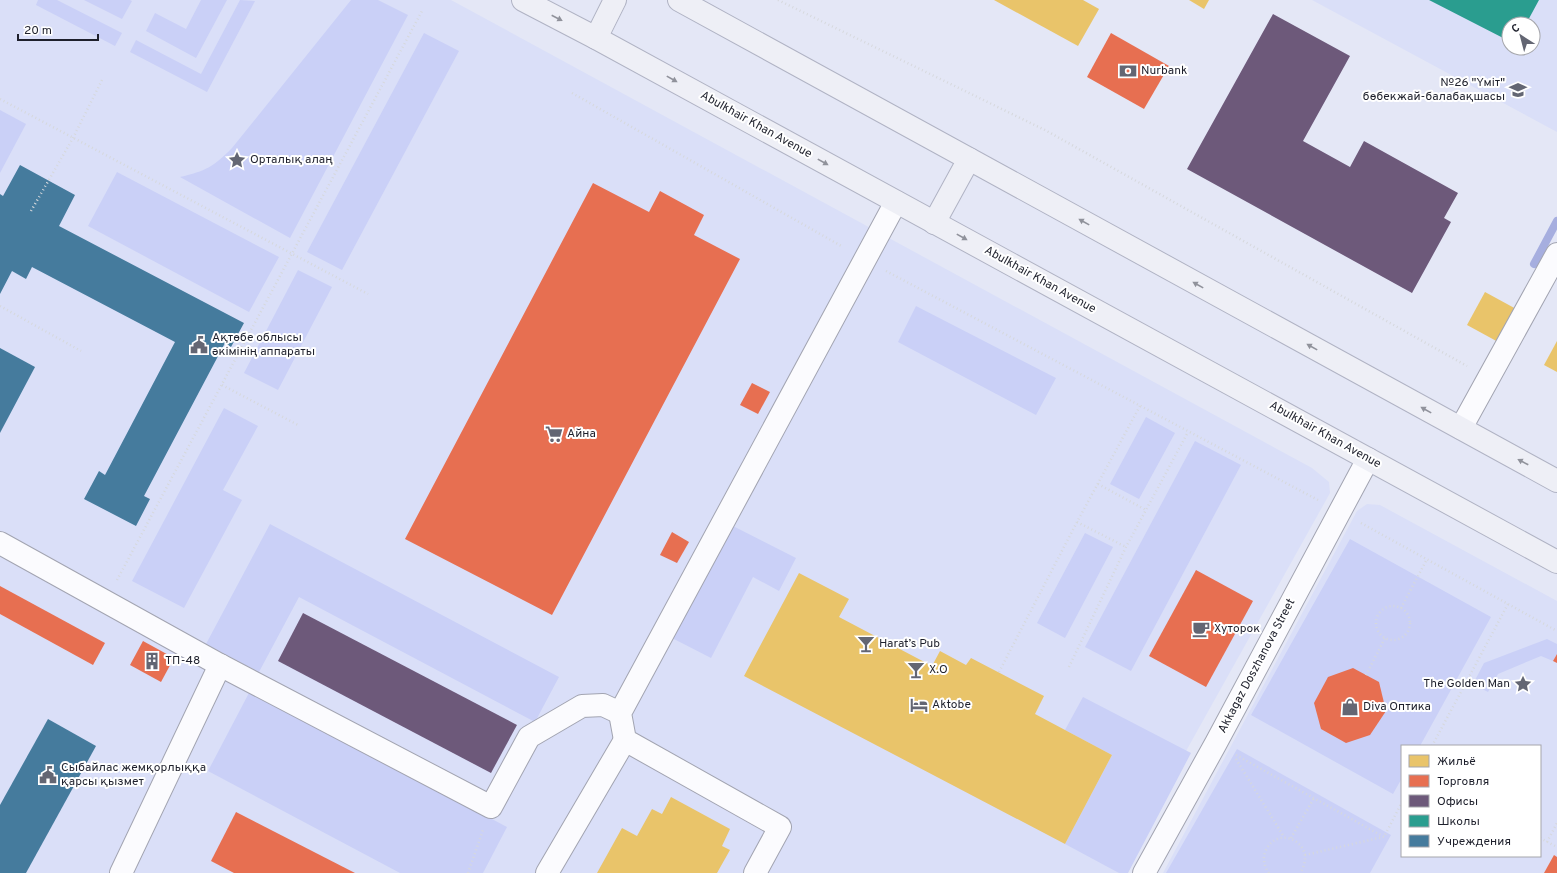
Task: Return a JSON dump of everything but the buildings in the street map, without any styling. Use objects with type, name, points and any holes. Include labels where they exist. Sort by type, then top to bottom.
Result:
[{"type":"main road","name":"Abulkhair Khan Avenue","points":[[523,0],[596,38],[1557,562]]},
{"type":"main road","points":[[596,38],[615,0]]},
{"type":"main road","points":[[679,0],[1557,480]]},
{"type":"main road","points":[[934,223],[969,159]]},
{"type":"street","points":[[547,873],[626,740],[620,713],[896,202]]},
{"type":"street","points":[[1461,428],[1557,254]]},
{"type":"street","name":"Akkagaz Doszhanova Street","points":[[1144,873],[1216,743],[1368,459]]},
{"type":"street","points":[[0,543],[220,665],[491,807],[529,737],[582,706],[603,705],[620,713]]},
{"type":"street","points":[[121,873],[220,665]]},
{"type":"street","points":[[626,740],[780,827],[755,873]]},
{"type":"path","points":[[778,0],[1044,130],[1488,378]]},
{"type":"path","points":[[105,601],[422,11]]},
{"type":"path","points":[[31,211],[73,138],[103,78]]},
{"type":"path","points":[[572,93],[864,259],[1188,432],[1340,511],[1557,631]]},
{"type":"path","points":[[0,99],[368,294]]},
{"type":"path","points":[[0,306],[81,351]]},
{"type":"path","points":[[222,385],[298,425]]},
{"type":"path","points":[[999,672],[1077,522],[1140,406]]},
{"type":"path","points":[[1069,667],[1126,547],[1188,432]]},
{"type":"path","points":[[1098,484],[1146,510]]},
{"type":"path","points":[[1077,522],[1126,547]]},
{"type":"path","points":[[1401,608],[1427,559]]},
{"type":"path","points":[[1433,745],[1508,604]]},
{"type":"path","points":[[1390,606],[1401,608],[1409,616],[1410,621],[1408,632],[1400,639],[1390,640],[1385,638],[1379,633],[1377,628],[1377,617],[1384,608],[1390,606]]},
{"type":"path","points":[[1366,675],[1385,638]]},
{"type":"path","points":[[1284,837],[1232,753],[1384,837]]},
{"type":"path","points":[[1291,838],[1314,798]]},
{"type":"path","points":[[1305,855],[1384,837],[1401,804]]},
{"type":"path","points":[[468,873],[491,807]]},
{"type":"path","points":[[1547,842],[1557,823]]},
{"type":"path","points":[[1269,873],[1263,860],[1264,853],[1272,842],[1284,837],[1291,838],[1302,846],[1305,855],[1304,866],[1301,873]]},
{"type":"path","points":[[1541,839],[1557,847]]},
{"type":"shaded area","points":[[0,0],[451,0],[1312,468],[1329,482],[1330,493],[1118,873],[0,873]]},
{"type":"shaded area","points":[[38,0],[57,0],[122,33],[115,46],[36,5]]},
{"type":"shaded area","points":[[84,0],[130,0],[132,1],[122,19]]},
{"type":"shaded area","points":[[201,0],[227,0],[196,58],[146,31],[155,13],[186,29]]},
{"type":"shaded area","points":[[240,0],[255,1],[207,92],[130,52],[136,40],[201,74]]},
{"type":"shaded area","points":[[351,0],[378,0],[408,15],[290,238],[180,177],[196,173],[209,167],[220,160],[232,148]]},
{"type":"shaded area","name":"№26 \"Үміт\" бөбекжай-балабақшасы","points":[[1312,0],[1557,0],[1557,132]]},
{"type":"shaded area","points":[[424,33],[459,51],[342,270],[307,252]]},
{"type":"shaded area","points":[[0,110],[26,124],[0,173]]},
{"type":"shaded area","points":[[117,172],[279,257],[249,312],[88,226]]},
{"type":"shaded area","points":[[298,270],[332,287],[278,390],[244,373]]},
{"type":"shaded area","points":[[916,306],[1056,378],[1036,415],[898,342]]},
{"type":"shaded area","points":[[224,408],[258,426],[223,490],[242,500],[184,608],[132,581]]},
{"type":"shaded area","points":[[1146,417],[1175,433],[1139,499],[1110,484]]},
{"type":"shaded area","points":[[1195,441],[1241,465],[1131,671],[1085,647]]},
{"type":"shaded area","points":[[1367,504],[1380,505],[1557,601],[1557,873],[1163,873],[1357,511]]},
{"type":"shaded area","points":[[270,524],[559,677],[535,722],[299,597],[259,672],[206,644]]},
{"type":"shaded area","points":[[731,525],[796,558],[779,591],[753,577],[711,658],[672,638]]},
{"type":"shaded area","points":[[1085,533],[1113,547],[1065,638],[1037,623]]},
{"type":"shaded area","points":[[1350,539],[1491,617],[1421,745],[1401,745],[1401,780],[1393,794],[1251,715]]},
{"type":"shaded area","points":[[1547,639],[1557,644],[1557,654],[1553,661],[1541,656],[1498,674],[1488,692],[1473,684],[1484,663]]},
{"type":"shaded area","points":[[250,691],[507,827],[483,873],[400,873],[208,771]]},
{"type":"shaded area","points":[[1083,697],[1191,753],[1128,873],[1119,873],[1065,844],[1112,755],[1065,730]]},
{"type":"shaded area","points":[[1237,749],[1391,835],[1370,873],[1166,873]]},
{"type":"waterway","points":[[1534,264],[1557,221]]},
{"type":"place","name":"Nurbank","points":[[1128,71]]},
{"type":"place","name":"№26 \"Үміт\" бөбекжай-балабақшасы","points":[[1518,90]]},
{"type":"place","name":"Орталық алаң","points":[[237,160]]},
{"type":"place","name":"Ақтөбе облысы әкімінің аппараты","points":[[199,345]]},
{"type":"place","name":"Айна","points":[[554,434]]},
{"type":"place","name":"Хуторок","points":[[1201,629]]},
{"type":"place","name":"Harat’s Pub","points":[[866,644]]},
{"type":"place","name":"ТП-48","points":[[152,661]]},
{"type":"place","name":"X.O","points":[[916,670]]},
{"type":"place","name":"The Golden Man","points":[[1523,684]]},
{"type":"place","name":"Aktobe","points":[[919,705]]},
{"type":"place","name":"Diva Оптика","points":[[1350,707]]},
{"type":"place","name":"Сыбайлас жемқорлыққа қарсы қызмет","points":[[48,775]]}]
